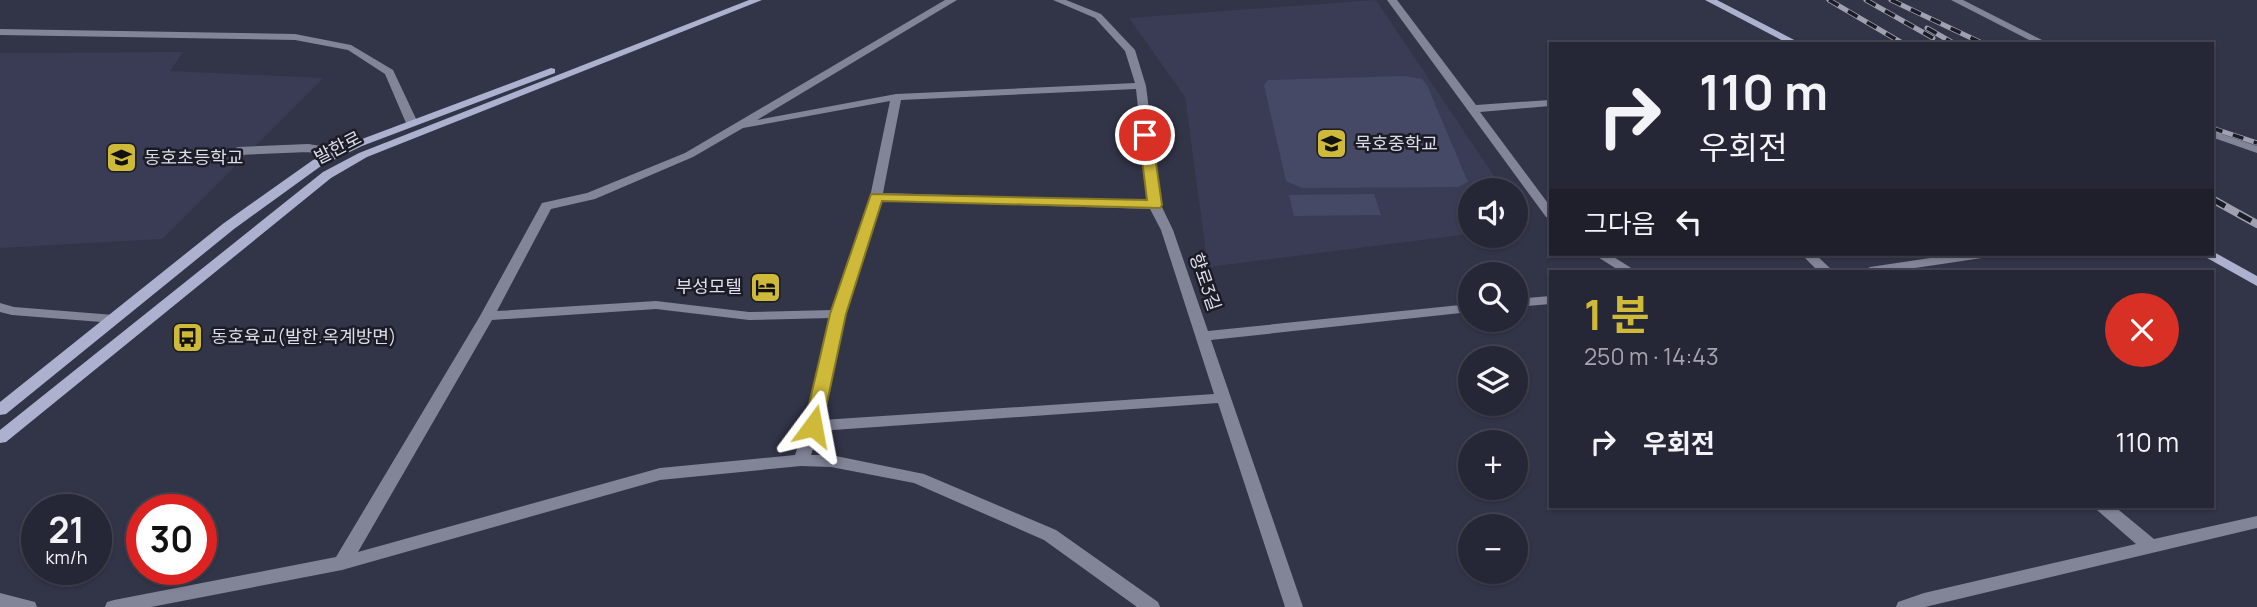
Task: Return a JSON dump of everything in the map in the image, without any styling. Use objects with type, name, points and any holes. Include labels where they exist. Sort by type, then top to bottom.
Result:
[{"type":"street","name":"발한로","points":[[0,438],[311,185],[414,129],[734,0]]},
{"type":"street","name":"발한로","points":[[0,410],[273,192],[317,163],[757,0]]},
{"type":"street","points":[[342,563],[487,316],[546,206],[591,196],[689,155],[952,0]]},
{"type":"street","name":"향로3길","points":[[1058,0],[1098,16],[1130,50],[1141,86],[1155,205],[1203,336],[1294,607]]},
{"type":"street","points":[[1392,0],[1549,213]]},
{"type":"street","points":[[1710,0],[1793,42]]},
{"type":"street","points":[[1956,0],[2042,42]]},
{"type":"street","points":[[0,32],[295,37],[351,48],[389,72],[414,129]]},
{"type":"street","points":[[735,127],[896,97],[1141,86]]},
{"type":"street","points":[[801,460],[813,426],[838,314],[876,197],[896,97]]},
{"type":"street","points":[[1473,109],[1549,103]]},
{"type":"street","points":[[2214,131],[2218,136],[2257,149]]},
{"type":"street","points":[[876,197],[1155,205]]},
{"type":"street","points":[[1603,256],[1627,270]]},
{"type":"street","points":[[1810,256],[1825,270]]},
{"type":"street","points":[[1877,270],[1969,256]]},
{"type":"street","points":[[2211,256],[2257,282]]},
{"type":"street","points":[[1528,302],[1549,300]]},
{"type":"street","points":[[487,316],[656,305],[749,316],[838,314]]},
{"type":"street","points":[[0,307],[12,311],[114,319]]},
{"type":"street","points":[[1203,336],[1458,309]]},
{"type":"street","points":[[813,426],[1224,398]]},
{"type":"street","points":[[114,607],[342,563],[660,474],[801,460],[831,461],[918,478],[1050,536],[1152,607]]},
{"type":"street","points":[[2105,508],[2149,545]]},
{"type":"street","points":[[1905,607],[1924,600],[2149,545],[2257,522]]},
{"type":"street","points":[[0,600],[28,607]]},
{"type":"lane","points":[[239,150],[307,148],[338,153]]},
{"type":"shaded area","name":"묵호중학교","points":[[1376,0],[1495,178],[1458,178],[1458,236],[1208,267],[1185,97],[1129,18]]},
{"type":"shaded area","name":"동호초등학교","points":[[183,52],[170,71],[323,78],[162,239],[0,248],[0,53]]},
{"type":"shaded area","points":[[1405,76],[1422,79],[1427,85],[1466,178],[1458,178],[1458,187],[1302,188],[1286,181],[1264,85],[1268,80]]},
{"type":"shaded area","points":[[1374,194],[1381,215],[1294,216],[1289,195]]},
{"type":"railway","points":[[1829,0],[1901,42]]},
{"type":"railway","points":[[1866,0],[1933,38]]},
{"type":"railway","points":[[1891,0],[1980,42]]},
{"type":"railway","points":[[1927,28],[1952,42]]},
{"type":"railway","points":[[2214,129],[2257,143]]},
{"type":"railway","points":[[2214,200],[2257,224]]},
{"type":"place","name":"묵호중학교","points":[[1332,144]]},
{"type":"place","name":"동호초등학교","points":[[121,158]]},
{"type":"place","name":"부성모텔","points":[[765,287]]},
{"type":"place","name":"동호육교(발한.옥계방면)","points":[[188,337]]},
{"type":"route","points":[[813,426],[838,314],[876,197],[1155,205],[1145,135]]}]
